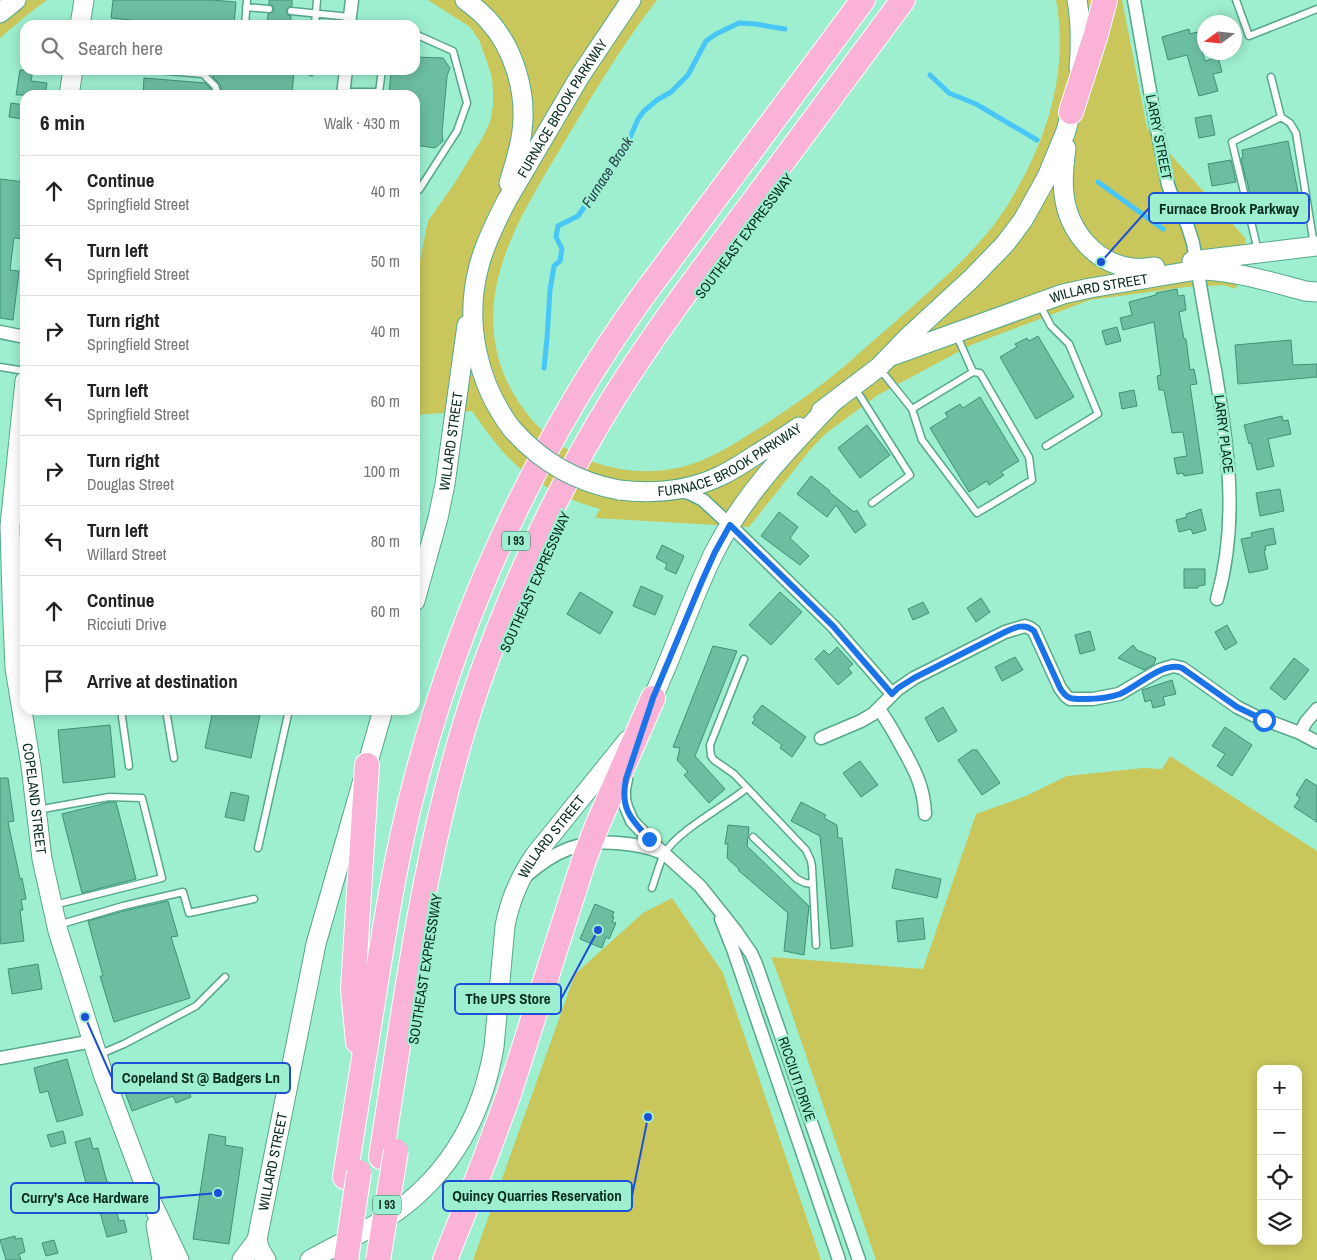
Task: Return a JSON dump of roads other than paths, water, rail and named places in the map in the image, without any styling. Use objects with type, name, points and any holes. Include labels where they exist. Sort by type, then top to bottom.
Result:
[{"type":"highway","name":"I 93","points":[[346,1260],[361,1073],[394,875],[420,762],[465,625],[510,520],[536,468],[563,418],[609,344],[648,288],[863,0]]},
{"type":"highway","name":"I 93","points":[[332,1260],[352,1174],[409,868],[426,794],[449,712],[478,630],[510,552],[560,451],[620,351],[880,0]]},
{"type":"highway","name":"I 93","points":[[364,1260],[388,1154],[421,908],[438,825],[452,768],[472,704],[492,646],[519,579],[569,476],[642,354],[903,0]]},
{"type":"highway","name":"SOUTHEAST EXPRESSWAY","points":[[378,1260],[388,1154],[451,828],[481,718],[499,665],[531,584],[580,482],[653,361],[702,292],[920,0]]},
{"type":"highway","points":[[1071,114],[1105,0]]},
{"type":"highway","points":[[445,1260],[508,1096],[590,843],[653,698]]},
{"type":"highway","points":[[361,1073],[353,990],[367,765]]},
{"type":"main road","points":[[0,13],[16,0]]},
{"type":"main road","points":[[81,20],[84,0]]},
{"type":"main road","name":"FURNACE BROOK PARKWAY","points":[[465,0],[481,13],[497,32],[515,66],[521,90],[523,116],[515,162],[498,218],[479,265],[476,279],[473,305],[474,333],[478,358],[486,383],[504,418],[512,428],[534,451],[551,464],[591,484],[619,490],[645,492],[674,490],[704,482],[730,470],[790,433],[831,404],[883,362],[996,255],[1014,233],[1031,207],[1060,147],[1071,114],[1078,76],[1080,44],[1077,0]]},
{"type":"main road","name":"FURNACE BROOK PARKWAY","points":[[498,218],[580,76],[631,0]]},
{"type":"main road","points":[[70,90],[72,75]]},
{"type":"main road","name":"WILLARD STREET","points":[[1071,114],[1064,166],[1064,192],[1069,216],[1086,244],[1102,257],[1112,263],[1133,268],[1197,265],[1208,270],[1317,292]]},
{"type":"main road","name":"WILLARD STREET","points":[[883,362],[955,333],[1063,294],[1258,252],[1316,246]]},
{"type":"main road","points":[[1281,284],[1272,276],[1270,266],[1276,256],[1288,249]]},
{"type":"main road","name":"WILLARD STREET","points":[[420,584],[431,546],[449,466],[464,339],[476,279]]},
{"type":"main road","name":"WILLARD STREET","points":[[310,1260],[381,1221],[408,1203],[443,1167],[463,1138],[483,1092],[491,1064],[505,926],[516,888],[535,855],[626,743],[639,723],[653,698],[715,552],[746,500],[789,448],[831,404]]},
{"type":"main road","name":"COPELAND STREET","points":[[20,429],[10,526],[18,597],[15,668],[20,690]]},
{"type":"main road","name":"COPELAND STREET","points":[[24,715],[42,859],[57,926],[111,1098],[150,1199],[179,1260]]},
{"type":"main road","name":"WILLARD STREET","points":[[242,1260],[257,1240],[316,944],[382,715]]},
{"type":"main road","name":"COPELAND STREET","points":[[150,1199],[162,1260]]},
{"type":"main road","points":[[257,1240],[266,1260]]},
{"type":"street","points":[[350,20],[352,0]]},
{"type":"street","name":"LARRY STREET","points":[[1134,0],[1168,185],[1174,201],[1187,224],[1197,265]]},
{"type":"street","points":[[344,90],[346,75]]},
{"type":"street","name":"LARRY PLACE","points":[[1197,265],[1224,425],[1229,467],[1230,507],[1228,542],[1224,573],[1217,599]]},
{"type":"street","points":[[0,332],[20,336]]},
{"type":"street","points":[[674,490],[688,493],[703,500],[730,525],[833,626],[892,694]]},
{"type":"street","points":[[821,738],[860,721],[879,709],[898,688],[914,678],[1005,632],[1025,626],[1034,631],[1060,688],[1070,699],[1094,699],[1119,694],[1160,670],[1178,666],[1246,712],[1300,733],[1317,742]]},
{"type":"street","name":"RICCIUTI DRIVE","points":[[653,698],[626,779],[624,789],[626,807],[632,821],[664,854],[691,877],[716,908],[733,949],[839,1260]]},
{"type":"street","points":[[879,709],[917,774],[923,793],[925,814]]},
{"type":"street","points":[[1300,733],[1317,709]]},
{"type":"street","name":"RICCIUTI DRIVE","points":[[516,888],[534,869],[551,857],[570,848],[590,843],[634,845],[664,854]]},
{"type":"street","name":"RICCIUTI DRIVE","points":[[716,908],[727,919],[751,953],[761,976],[859,1260]]},
{"type":"street","points":[[0,1058],[95,1048]]},
{"type":"lane","points":[[315,20],[317,0]]},
{"type":"lane","points":[[1236,0],[1249,36],[1317,9]]},
{"type":"lane","points":[[245,20],[247,4],[268,8]]},
{"type":"lane","points":[[292,11],[316,13],[346,20]]},
{"type":"lane","points":[[420,36],[452,51],[467,102],[457,131],[420,188]]},
{"type":"lane","points":[[204,75],[215,86],[216,90]]},
{"type":"lane","points":[[380,90],[381,75]]},
{"type":"lane","points":[[1271,77],[1281,117],[1290,123],[1296,133],[1316,246]]},
{"type":"lane","points":[[1258,252],[1232,142],[1281,117]]},
{"type":"lane","points":[[1039,302],[1051,326],[1068,344],[1098,414],[1046,446]]},
{"type":"lane","points":[[955,333],[973,372]]},
{"type":"lane","points":[[883,362],[912,408],[922,440],[978,513],[1032,480],[1029,457],[980,373],[973,372],[912,408]]},
{"type":"lane","points":[[0,367],[20,370]]},
{"type":"lane","points":[[853,385],[910,475],[872,503]]},
{"type":"lane","points":[[744,659],[710,745],[710,751],[714,760],[734,774],[806,850],[811,861],[816,945]]},
{"type":"lane","points":[[122,715],[129,766]]},
{"type":"lane","points":[[167,715],[174,758]]},
{"type":"lane","points":[[258,848],[287,715]]},
{"type":"lane","points":[[652,888],[664,854],[677,839],[747,788]]},
{"type":"lane","points":[[36,810],[109,797],[142,798],[162,878],[52,906]]},
{"type":"lane","points":[[753,837],[801,882],[813,884]]},
{"type":"lane","points":[[57,926],[123,906],[183,892],[189,913],[254,899]]},
{"type":"lane","points":[[95,1048],[124,1044],[196,1006],[225,977]]},
{"type":"waterway","name":"Furnace Brook","points":[[544,368],[550,290],[554,266],[560,261],[562,249],[556,237],[558,226],[578,216],[612,166],[623,154],[638,119],[644,111],[657,100],[671,92],[688,75],[706,41],[739,23],[785,29]]},
{"type":"waterway","name":"Furnace Brook","points":[[930,75],[949,93],[976,104],[1037,140]]},
{"type":"waterway","name":"Furnace Brook","points":[[1098,182],[1163,229]]},
{"type":"place","name":"Furnace Brook Parkway","points":[[1101,262]]},
{"type":"place","name":"The UPS Store","points":[[598,930]]},
{"type":"place","name":"Copeland St @ Badgers Ln","points":[[85,1017]]},
{"type":"place","name":"Quincy Quarries Reservation","points":[[648,1117]]},
{"type":"place","name":"Curry's Ace Hardware","points":[[218,1193]]}]
